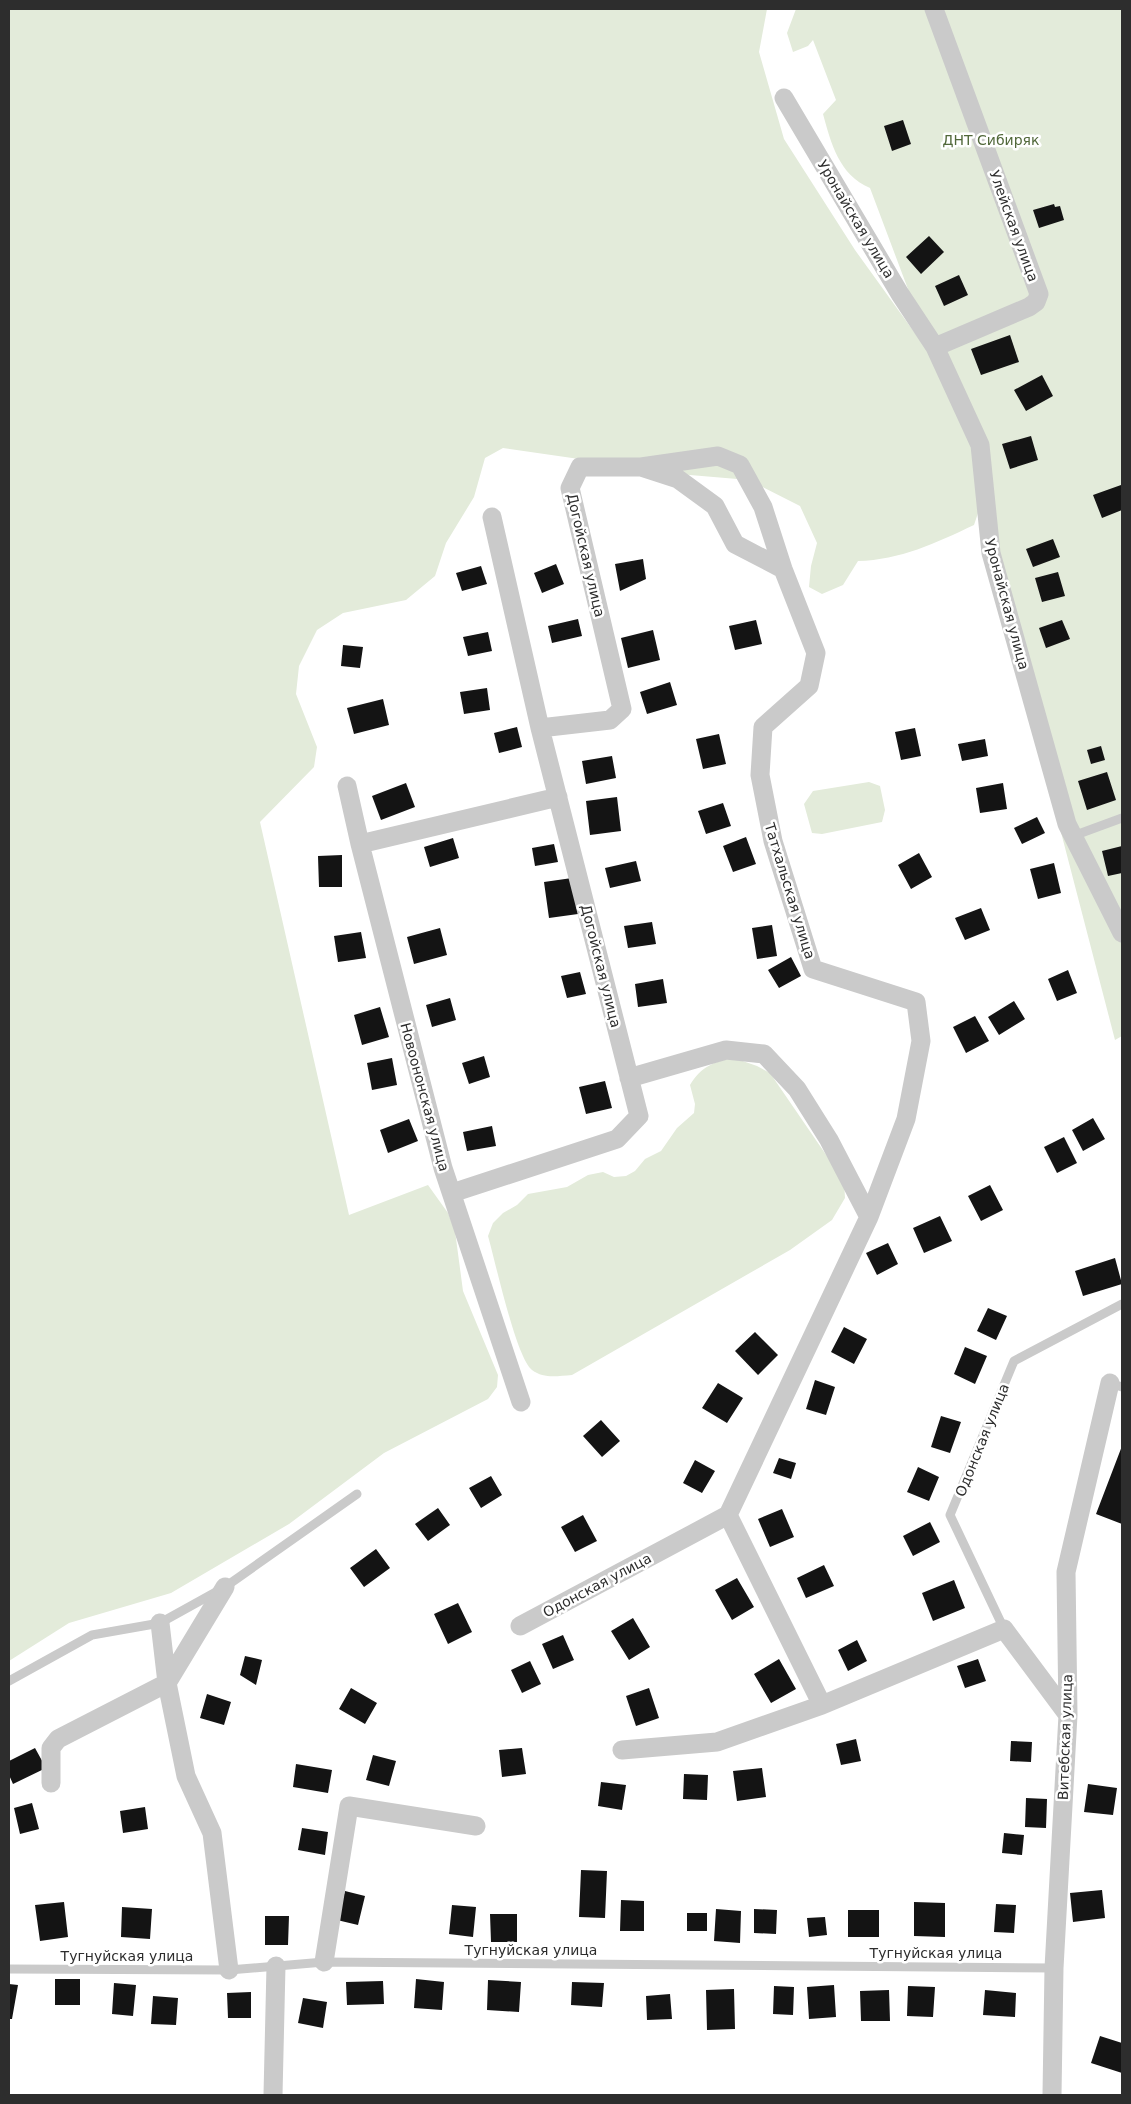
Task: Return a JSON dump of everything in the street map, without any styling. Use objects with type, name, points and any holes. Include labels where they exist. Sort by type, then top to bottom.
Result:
[{"type":"street","name":"Улейская улица","points":[[934,9],[1039,294],[1036,302],[935,347]]},
{"type":"street","name":"Уронайская улица","points":[[784,98],[900,294],[935,347],[980,445],[990,553],[1067,824],[1122,933]]},
{"type":"street","points":[[641,467],[718,456],[740,465],[763,507],[783,569]]},
{"type":"street","name":"Догойская улица","points":[[540,728],[610,720],[622,709],[570,488],[580,466],[641,467],[678,479],[715,506],[735,544],[783,569]]},
{"type":"street","name":"Догойская улица","points":[[452,1193],[617,1139],[639,1116],[540,728],[492,517]]},
{"type":"street","name":"Татхальская улица","points":[[783,569],[816,653],[809,686],[763,727],[760,775],[772,841],[813,968],[916,1002],[921,1041],[906,1119],[869,1217]]},
{"type":"street","name":"Новоононская улица","points":[[347,786],[360,844],[452,1193],[521,1402]]},
{"type":"street","points":[[360,844],[558,797]]},
{"type":"street","points":[[629,1078],[726,1050],[764,1054],[797,1089],[824,1131],[869,1217],[728,1515],[822,1705]]},
{"type":"street","name":"Витебская улица","points":[[1052,2095],[1054,1968],[1068,1715],[1066,1572],[1116,1385]]},
{"type":"street","name":"Одонская улица","points":[[520,1626],[728,1515]]},
{"type":"street","points":[[50,1783],[51,1748],[58,1739],[167,1683],[225,1587]]},
{"type":"street","points":[[160,1623],[167,1683],[186,1776],[212,1833],[229,1970]]},
{"type":"street","points":[[622,1750],[717,1742],[822,1705],[1004,1629],[1068,1715]]},
{"type":"street","points":[[324,1962],[349,1806],[476,1826]]},
{"type":"street","points":[[273,2095],[276,1966]]},
{"type":"lane","points":[[1073,836],[1122,818]]},
{"type":"lane","name":"Одонская улица","points":[[1004,1629],[950,1515],[1014,1361],[1122,1304]]},
{"type":"lane","points":[[9,1681],[92,1635],[160,1623],[225,1587],[357,1494]]},
{"type":"lane","name":"Тугнуйская улица","points":[[9,1969],[229,1970],[324,1962],[1054,1968]]},
{"type":"green space","name":"ДНТ Сибиряк","points":[[9,9],[767,9],[759,52],[784,139],[855,250],[935,361],[870,188],[851,175],[844,167],[833,147],[823,114],[836,100],[813,40],[808,46],[793,52],[787,33],[796,9],[1122,9],[1122,1036],[1115,1040],[978,513],[974,525],[932,544],[903,554],[858,561],[843,585],[822,594],[809,587],[811,566],[817,543],[800,506],[749,480],[690,475],[503,448],[485,458],[474,497],[446,543],[435,576],[406,600],[343,613],[317,630],[299,666],[296,694],[317,747],[314,767],[260,822],[349,1215],[428,1185],[448,1213],[455,1231],[463,1291],[498,1375],[497,1387],[488,1399],[384,1453],[289,1524],[171,1593],[69,1623],[9,1661]]},
{"type":"green space","points":[[869,782],[880,786],[885,810],[882,822],[822,834],[812,833],[804,804],[813,791]]},
{"type":"green space","points":[[734,1058],[770,1073],[844,1181],[845,1198],[832,1220],[790,1250],[572,1375],[546,1376],[532,1370],[519,1347],[501,1286],[488,1236],[493,1223],[528,1194],[567,1187],[588,1175],[603,1172],[614,1177],[626,1176],[635,1171],[645,1159],[661,1151],[677,1128],[694,1113],[695,1104],[690,1085],[694,1079],[703,1069],[714,1063]]},
{"type":"building","points":[[903,120],[911,144],[892,151],[884,126]]},
{"type":"building","points":[[1054,204],[1055,207],[1060,206],[1064,220],[1039,228],[1033,210]]},
{"type":"building","points":[[929,236],[944,252],[921,274],[906,257]]},
{"type":"building","points":[[959,275],[968,295],[944,306],[935,286]]},
{"type":"building","points":[[1010,335],[1019,362],[981,375],[971,349]]},
{"type":"building","points":[[1042,375],[1053,396],[1026,411],[1014,390]]},
{"type":"building","points":[[1031,436],[1038,460],[1010,469],[1002,444]]},
{"type":"building","points":[[1121,485],[1122,510],[1102,518],[1093,495]]},
{"type":"building","points":[[1053,539],[1060,557],[1033,567],[1026,549]]},
{"type":"building","points":[[643,559],[646,579],[620,591],[615,564]]},
{"type":"building","points":[[556,564],[564,584],[542,593],[534,573]]},
{"type":"building","points":[[481,566],[487,584],[462,591],[456,573]]},
{"type":"building","points":[[1058,572],[1065,596],[1042,602],[1035,578]]},
{"type":"building","points":[[578,619],[582,636],[552,643],[548,626]]},
{"type":"building","points":[[756,620],[762,644],[735,650],[729,626]]},
{"type":"building","points":[[1062,620],[1070,639],[1046,648],[1039,628]]},
{"type":"building","points":[[653,630],[660,660],[628,668],[621,638]]},
{"type":"building","points":[[488,632],[492,651],[468,656],[463,637]]},
{"type":"building","points":[[343,645],[363,647],[360,668],[341,666]]},
{"type":"building","points":[[670,682],[677,705],[647,714],[640,692]]},
{"type":"building","points":[[487,688],[490,710],[464,714],[460,692]]},
{"type":"building","points":[[383,699],[389,725],[354,734],[347,708]]},
{"type":"building","points":[[517,727],[522,747],[499,753],[494,733]]},
{"type":"building","points":[[915,728],[921,756],[901,760],[895,732]]},
{"type":"building","points":[[719,734],[726,764],[703,769],[696,739]]},
{"type":"building","points":[[985,739],[988,756],[962,761],[958,744]]},
{"type":"building","points":[[1101,746],[1105,760],[1091,764],[1087,750]]},
{"type":"building","points":[[612,756],[616,778],[586,784],[582,761]]},
{"type":"building","points":[[1107,772],[1116,800],[1087,810],[1078,781]]},
{"type":"building","points":[[406,783],[415,807],[381,820],[372,796]]},
{"type":"building","points":[[1003,783],[1007,809],[980,813],[976,788]]},
{"type":"building","points":[[617,797],[621,831],[590,835],[586,801]]},
{"type":"building","points":[[723,803],[731,826],[706,834],[698,811]]},
{"type":"building","points":[[1037,817],[1045,833],[1022,844],[1014,828]]},
{"type":"building","points":[[746,837],[756,864],[733,872],[723,846]]},
{"type":"building","points":[[453,838],[459,858],[430,867],[424,847]]},
{"type":"building","points":[[554,844],[558,862],[535,866],[532,848]]},
{"type":"building","points":[[1122,846],[1122,873],[1108,876],[1102,851]]},
{"type":"building","points":[[919,853],[932,877],[911,889],[898,865]]},
{"type":"building","points":[[342,855],[342,887],[319,887],[318,856]]},
{"type":"building","points":[[636,861],[641,881],[610,888],[605,868]]},
{"type":"building","points":[[1054,863],[1061,893],[1038,899],[1030,869]]},
{"type":"building","points":[[572,878],[578,914],[549,918],[544,882]]},
{"type":"building","points":[[981,908],[990,930],[965,940],[955,918]]},
{"type":"building","points":[[652,922],[656,944],[628,948],[624,926]]},
{"type":"building","points":[[772,925],[777,956],[757,959],[752,928]]},
{"type":"building","points":[[440,928],[447,955],[414,964],[407,937]]},
{"type":"building","points":[[361,932],[366,958],[338,962],[334,936]]},
{"type":"building","points":[[791,957],[801,976],[779,988],[768,970]]},
{"type":"building","points":[[1068,970],[1077,993],[1057,1001],[1048,979]]},
{"type":"building","points":[[580,972],[586,994],[567,998],[561,976]]},
{"type":"building","points":[[663,979],[667,1003],[638,1007],[635,984]]},
{"type":"building","points":[[450,998],[456,1020],[432,1027],[426,1005]]},
{"type":"building","points":[[1014,1001],[1025,1019],[999,1035],[988,1017]]},
{"type":"building","points":[[380,1007],[389,1037],[362,1045],[354,1015]]},
{"type":"building","points":[[975,1016],[989,1041],[966,1053],[953,1027]]},
{"type":"building","points":[[484,1056],[490,1077],[469,1084],[462,1063]]},
{"type":"building","points":[[392,1058],[397,1085],[372,1090],[367,1063]]},
{"type":"building","points":[[605,1081],[612,1108],[586,1114],[579,1087]]},
{"type":"building","points":[[1093,1118],[1105,1139],[1083,1151],[1072,1130]]},
{"type":"building","points":[[409,1119],[418,1141],[388,1153],[380,1130]]},
{"type":"building","points":[[492,1126],[496,1146],[467,1151],[463,1132]]},
{"type":"building","points":[[1064,1137],[1077,1163],[1057,1173],[1044,1147]]},
{"type":"building","points":[[990,1185],[1003,1210],[981,1221],[968,1196]]},
{"type":"building","points":[[940,1216],[952,1241],[924,1253],[913,1228]]},
{"type":"building","points":[[888,1243],[898,1264],[877,1275],[866,1253]]},
{"type":"building","points":[[1115,1258],[1122,1284],[1083,1296],[1075,1271]]},
{"type":"building","points":[[988,1308],[1007,1316],[996,1340],[977,1331]]},
{"type":"building","points":[[844,1327],[867,1339],[854,1364],[831,1352]]},
{"type":"building","points":[[755,1332],[778,1355],[758,1375],[735,1351]]},
{"type":"building","points":[[965,1347],[987,1356],[975,1384],[954,1374]]},
{"type":"building","points":[[815,1380],[835,1387],[826,1415],[806,1409]]},
{"type":"building","points":[[718,1383],[743,1398],[727,1423],[702,1408]]},
{"type":"building","points":[[941,1416],[961,1422],[950,1453],[931,1447]]},
{"type":"building","points":[[601,1420],[620,1441],[602,1457],[583,1436]]},
{"type":"building","points":[[1122,1446],[1122,1524],[1096,1514]]},
{"type":"building","points":[[779,1458],[796,1463],[791,1479],[773,1473]]},
{"type":"building","points":[[695,1460],[715,1471],[702,1493],[683,1483]]},
{"type":"building","points":[[918,1467],[939,1477],[929,1501],[907,1492]]},
{"type":"building","points":[[491,1476],[502,1495],[481,1508],[469,1488]]},
{"type":"building","points":[[438,1508],[450,1525],[428,1541],[415,1524]]},
{"type":"building","points":[[782,1509],[794,1537],[770,1547],[758,1519]]},
{"type":"building","points":[[583,1515],[597,1541],[575,1552],[561,1527]]},
{"type":"building","points":[[930,1522],[940,1542],[913,1556],[903,1536]]},
{"type":"building","points":[[376,1549],[390,1568],[364,1587],[350,1568]]},
{"type":"building","points":[[824,1565],[834,1586],[806,1598],[797,1578]]},
{"type":"building","points":[[737,1578],[754,1607],[732,1620],[715,1590]]},
{"type":"building","points":[[954,1580],[965,1608],[933,1621],[922,1593]]},
{"type":"building","points":[[458,1603],[472,1632],[448,1644],[434,1614]]},
{"type":"building","points":[[633,1618],[650,1647],[629,1660],[611,1631]]},
{"type":"building","points":[[563,1635],[574,1660],[553,1669],[542,1644]]},
{"type":"building","points":[[857,1640],[867,1661],[848,1671],[838,1650]]},
{"type":"building","points":[[245,1656],[262,1660],[256,1685],[240,1675]]},
{"type":"building","points":[[779,1659],[796,1689],[771,1703],[754,1674]]},
{"type":"building","points":[[978,1659],[986,1681],[965,1688],[957,1666]]},
{"type":"building","points":[[530,1661],[541,1684],[522,1693],[511,1670]]},
{"type":"building","points":[[351,1688],[377,1703],[365,1724],[339,1709]]},
{"type":"building","points":[[649,1688],[659,1718],[636,1726],[626,1696]]},
{"type":"building","points":[[207,1694],[231,1702],[224,1725],[200,1718]]},
{"type":"building","points":[[856,1739],[861,1761],[841,1765],[836,1744]]},
{"type":"building","points":[[1011,1741],[1032,1742],[1031,1762],[1010,1761]]},
{"type":"building","points":[[35,1748],[46,1768],[13,1784],[9,1775],[9,1761]]},
{"type":"building","points":[[522,1748],[526,1774],[502,1777],[499,1750]]},
{"type":"building","points":[[373,1755],[396,1761],[389,1786],[366,1780]]},
{"type":"building","points":[[296,1764],[332,1770],[328,1793],[293,1787]]},
{"type":"building","points":[[762,1768],[766,1797],[737,1801],[733,1771]]},
{"type":"building","points":[[684,1774],[708,1775],[707,1800],[683,1799]]},
{"type":"building","points":[[601,1782],[626,1785],[622,1810],[598,1806]]},
{"type":"building","points":[[1088,1784],[1117,1788],[1113,1815],[1084,1812]]},
{"type":"building","points":[[1026,1798],[1047,1799],[1046,1828],[1025,1827]]},
{"type":"building","points":[[32,1803],[39,1829],[20,1834],[14,1808]]},
{"type":"building","points":[[145,1807],[148,1829],[123,1833],[120,1811]]},
{"type":"building","points":[[302,1828],[328,1832],[325,1855],[298,1850]]},
{"type":"building","points":[[1004,1833],[1024,1835],[1022,1855],[1002,1853]]},
{"type":"building","points":[[581,1870],[607,1871],[605,1918],[579,1917]]},
{"type":"building","points":[[1102,1890],[1105,1918],[1073,1922],[1070,1893]]},
{"type":"building","points":[[345,1891],[365,1896],[358,1925],[337,1920]]},
{"type":"building","points":[[621,1900],[644,1901],[644,1931],[620,1931]]},
{"type":"building","points":[[64,1902],[68,1937],[40,1941],[35,1905]]},
{"type":"building","points":[[914,1902],[945,1903],[945,1937],[914,1936]]},
{"type":"building","points":[[996,1904],[1016,1905],[1014,1933],[994,1932]]},
{"type":"building","points":[[452,1905],[476,1907],[473,1937],[449,1934]]},
{"type":"building","points":[[122,1907],[152,1909],[150,1939],[121,1937]]},
{"type":"building","points":[[716,1909],[741,1911],[740,1943],[714,1941]]},
{"type":"building","points":[[754,1909],[777,1910],[776,1934],[754,1933]]},
{"type":"building","points":[[848,1910],[879,1910],[879,1937],[848,1937]]},
{"type":"building","points":[[687,1913],[707,1913],[707,1931],[687,1931]]},
{"type":"building","points":[[490,1914],[517,1914],[517,1942],[491,1942]]},
{"type":"building","points":[[265,1916],[289,1916],[288,1945],[265,1945]]},
{"type":"building","points":[[825,1917],[827,1935],[809,1937],[807,1918]]},
{"type":"building","points":[[55,1979],[80,1979],[80,2005],[55,2005]]},
{"type":"building","points":[[416,1979],[444,1982],[442,2010],[414,2008]]},
{"type":"building","points":[[488,1980],[521,1982],[519,2012],[487,2010]]},
{"type":"building","points":[[383,1981],[384,2004],[347,2005],[346,1982]]},
{"type":"building","points":[[572,1982],[604,1983],[602,2007],[571,2005]]},
{"type":"building","points":[[114,1983],[136,1985],[133,2016],[112,2014]]},
{"type":"building","points":[[9,1984],[18,1985],[12,2019],[9,2019]]},
{"type":"building","points":[[834,1985],[836,2017],[809,2019],[807,1987]]},
{"type":"building","points":[[774,1986],[794,1987],[793,2015],[773,2014]]},
{"type":"building","points":[[908,1986],[935,1987],[933,2017],[907,2016]]},
{"type":"building","points":[[734,1989],[735,2029],[707,2030],[706,1990]]},
{"type":"building","points":[[889,1990],[890,2021],[861,2021],[860,1991]]},
{"type":"building","points":[[985,1990],[1016,1993],[1015,2017],[983,2015]]},
{"type":"building","points":[[251,1992],[251,2018],[228,2018],[227,1993]]},
{"type":"building","points":[[670,1994],[672,2019],[647,2020],[646,1996]]},
{"type":"building","points":[[153,1996],[178,1998],[176,2025],[151,2024]]},
{"type":"building","points":[[303,1998],[327,2002],[323,2028],[298,2023]]},
{"type":"building","points":[[1100,2036],[1122,2043],[1122,2073],[1091,2063]]}]
